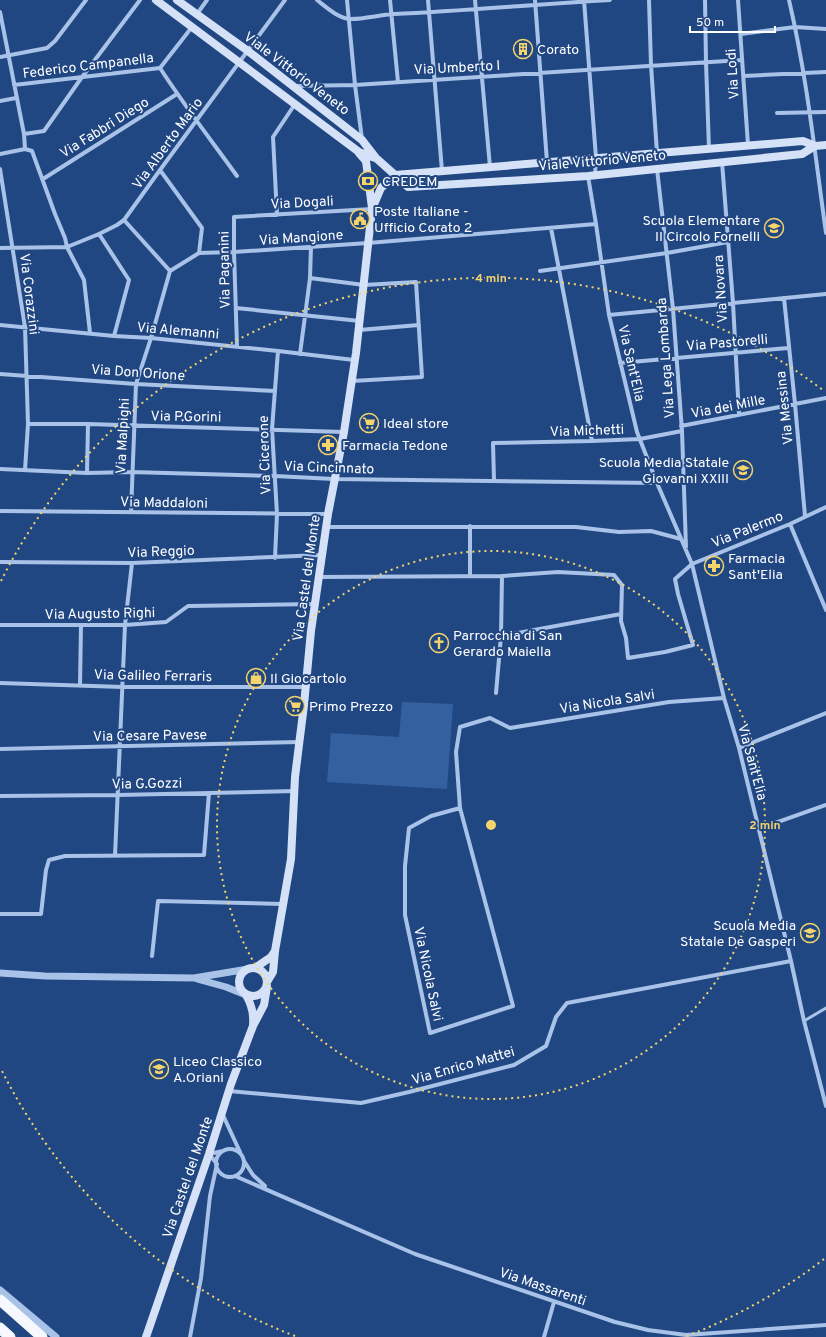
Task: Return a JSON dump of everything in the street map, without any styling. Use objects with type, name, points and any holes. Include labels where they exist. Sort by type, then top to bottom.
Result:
[{"type":"highway","points":[[0,1300],[42,1337]]},
{"type":"highway","points":[[0,1328],[10,1337]]},
{"type":"main road","name":"Viale Vittorio Veneto","points":[[156,0],[359,152]]},
{"type":"main road","name":"Viale Vittorio Veneto","points":[[177,0],[248,51],[362,140],[376,158],[408,187],[591,176],[802,154],[815,146]]},
{"type":"main road","name":"Viale Vittorio Veneto","points":[[395,174],[709,150],[803,141],[815,146],[826,146]]},
{"type":"main road","points":[[359,152],[376,158]]},
{"type":"main road","name":"Via Castel del Monte","points":[[146,1337],[229,1091],[253,1026],[264,1006],[267,984],[273,972],[282,904],[291,859],[295,791],[311,631],[328,514],[344,432],[359,330],[372,209],[366,161],[359,152]]},
{"type":"main road","name":"Via Castel del Monte","points":[[372,209],[380,188],[395,174]]},
{"type":"main road","name":"Via Castel del Monte","points":[[253,1026],[254,1016],[252,1006],[240,988],[239,983],[241,974],[271,957],[275,951]]},
{"type":"main road","points":[[246,995],[251,996],[260,994],[267,984],[265,973],[261,970],[252,968]]},
{"type":"street","points":[[0,57],[47,48],[55,41],[86,0]]},
{"type":"street","points":[[24,134],[44,131],[82,77],[140,0]]},
{"type":"street","points":[[196,14],[207,0]]},
{"type":"street","name":"Via Alberto Mario","points":[[0,248],[67,248],[99,234],[124,220],[285,0]]},
{"type":"street","points":[[317,0],[336,14],[350,19],[391,14],[476,10],[535,2],[610,0]]},
{"type":"street","points":[[347,0],[350,19],[354,84],[362,140]]},
{"type":"street","points":[[390,0],[398,82]]},
{"type":"street","points":[[428,0],[442,171]]},
{"type":"street","points":[[475,0],[490,167]]},
{"type":"street","points":[[649,0],[651,65],[657,153]]},
{"type":"street","points":[[705,0],[709,150]]},
{"type":"street","name":"Via Lodi","points":[[738,0],[748,146]]},
{"type":"street","points":[[789,0],[810,113],[826,233]]},
{"type":"street","name":"Via Sant'Elia","points":[[584,1],[596,158],[591,176],[596,224],[609,315],[637,432],[657,483],[681,539],[686,547]]},
{"type":"street","points":[[535,2],[547,162]]},
{"type":"street","points":[[0,12],[24,134],[25,149]]},
{"type":"street","name":"Federico Campanella","points":[[14,85],[160,68],[192,27]]},
{"type":"street","points":[[741,34],[795,27],[826,29]]},
{"type":"street","name":"Via Umberto I","points":[[294,86],[434,80],[742,60]]},
{"type":"street","points":[[160,68],[177,94],[197,119],[237,176]]},
{"type":"street","points":[[744,76],[826,72]]},
{"type":"street","name":"Via Fabbri Diego","points":[[44,179],[177,94]]},
{"type":"street","points":[[0,101],[16,98]]},
{"type":"street","points":[[277,215],[273,137],[296,104]]},
{"type":"street","points":[[777,113],[826,112]]},
{"type":"street","points":[[0,154],[25,149],[32,151],[44,179],[55,214],[65,238],[67,248],[84,280],[90,334]]},
{"type":"street","name":"Via Novara","points":[[722,162],[733,303],[739,415]]},
{"type":"street","name":"Via Lega Lombarda","points":[[657,168],[673,308],[681,428],[686,547]]},
{"type":"street","name":"Via Corazzini","points":[[0,169],[25,328],[28,424],[25,470]]},
{"type":"street","points":[[124,220],[170,271],[199,253],[202,228],[160,170]]},
{"type":"street","name":"Via Dogali","points":[[234,217],[372,209]]},
{"type":"street","name":"Via Paganini","points":[[234,217],[237,346]]},
{"type":"street","name":"Via Mangione","points":[[199,253],[368,243],[596,224]]},
{"type":"street","points":[[551,228],[592,442]]},
{"type":"street","points":[[99,234],[129,280],[114,336]]},
{"type":"street","points":[[540,271],[667,253],[728,242]]},
{"type":"street","points":[[300,354],[310,278],[311,247]]},
{"type":"street","name":"Via Malpighi","points":[[131,512],[131,472],[136,384],[170,271]]},
{"type":"street","points":[[310,278],[364,285],[416,282],[422,377],[351,381]]},
{"type":"street","points":[[609,315],[826,294]]},
{"type":"street","name":"Via Messina","points":[[784,298],[805,516]]},
{"type":"street","points":[[236,308],[360,321]]},
{"type":"street","name":"Via Alemanni","points":[[0,325],[237,346],[354,360]]},
{"type":"street","points":[[359,330],[418,325]]},
{"type":"street","name":"Via Pastorelli","points":[[620,363],[788,348]]},
{"type":"street","name":"Via Cicerone","points":[[275,558],[277,514],[276,476],[272,429],[278,351]]},
{"type":"street","name":"Via Don Orione","points":[[0,374],[136,384],[275,391]]},
{"type":"street","name":"Via dei Mille","points":[[681,428],[826,398]]},
{"type":"street","name":"Via P.Gorini","points":[[28,424],[88,424],[344,432]]},
{"type":"street","points":[[87,473],[88,424]]},
{"type":"street","name":"Via Michetti","points":[[494,480],[493,443],[592,442],[640,439],[681,428]]},
{"type":"street","name":"Via Cincinnato","points":[[0,469],[87,473],[131,472],[334,479],[657,483]]},
{"type":"street","name":"Via Palermo","points":[[621,614],[628,658],[665,652],[693,645],[675,579],[692,564],[790,524],[826,507]]},
{"type":"street","name":"Via Maddaloni","points":[[0,511],[328,514]]},
{"type":"street","points":[[790,524],[826,610]]},
{"type":"street","points":[[470,526],[470,576]]},
{"type":"street","points":[[326,527],[576,527],[619,532],[651,531],[671,538],[681,539]]},
{"type":"street","points":[[686,547],[692,564]]},
{"type":"street","name":"Via Reggio","points":[[0,562],[132,563],[323,555]]},
{"type":"street","points":[[115,856],[125,625],[132,563]]},
{"type":"street","name":"Via Sant'Elia","points":[[692,564],[724,698],[739,748],[791,961],[804,1021],[826,1106]]},
{"type":"street","points":[[319,577],[502,576],[558,572],[614,575],[622,585],[621,614],[501,636]]},
{"type":"street","points":[[496,693],[501,636],[502,576]]},
{"type":"street","name":"Via Augusto Righi","points":[[0,625],[125,625],[166,622],[188,606],[315,604]]},
{"type":"street","points":[[80,685],[81,625]]},
{"type":"street","name":"Via Galileo Ferraris","points":[[0,682],[123,687],[306,687]]},
{"type":"street","name":"Via Nicola Salvi","points":[[460,808],[431,816],[409,828],[405,866],[405,915],[430,1033],[513,1006],[460,808],[456,752],[460,727],[490,718],[510,728],[669,702],[724,698]]},
{"type":"street","points":[[739,748],[826,713]]},
{"type":"street","name":"Via Cesare Pavese","points":[[0,749],[300,742]]},
{"type":"street","name":"Via G.Gozzi","points":[[0,796],[295,791]]},
{"type":"street","points":[[0,914],[41,914],[46,870],[49,860],[64,856],[204,855],[209,793]]},
{"type":"street","points":[[758,829],[826,805]]},
{"type":"street","points":[[152,956],[158,901],[282,904]]},
{"type":"street","name":"Via Enrico Mattei","points":[[229,1091],[361,1103],[409,1092],[514,1065],[546,1046],[556,1017],[567,1004],[791,961]]},
{"type":"street","points":[[0,973],[45,976],[194,978],[252,968]]},
{"type":"street","points":[[194,978],[226,987],[246,995]]},
{"type":"street","points":[[222,1112],[244,1161],[253,1175],[268,1189]]},
{"type":"street","points":[[241,1154],[235,1150],[208,1154],[223,1175],[227,1176],[235,1176],[242,1170],[244,1161]]},
{"type":"street","points":[[190,1337],[201,1278],[210,1196],[218,1157],[223,1151]]},
{"type":"street","name":"Via Massarenti","points":[[235,1176],[415,1254],[615,1322],[648,1330],[686,1335],[732,1335],[826,1325]]},
{"type":"street","points":[[0,1290],[56,1337]]},
{"type":"street","points":[[544,1337],[554,1302]]},
{"type":"lane","points":[[804,1021],[826,1008]]},
{"type":"shaded area","points":[[402,702],[453,704],[447,789],[327,782],[331,733],[399,737]]},
{"type":"place","name":"Corato","points":[[523,49]]},
{"type":"place","name":"CREDEM","points":[[368,181]]},
{"type":"place","name":"Poste Italiane - Ufficio Corato 2","points":[[360,219]]},
{"type":"place","name":"Scuola Elementare II Circolo Fornelli","points":[[774,228]]},
{"type":"place","name":"Ideal store","points":[[369,423]]},
{"type":"place","name":"Farmacia Tedone","points":[[328,445]]},
{"type":"place","name":"Scuola Media Statale Giovanni XXIII","points":[[743,470]]},
{"type":"place","name":"Farmacia Sant'Elia","points":[[714,566]]},
{"type":"place","name":"Parrocchia di San Gerardo Maiella","points":[[439,643]]},
{"type":"place","name":"Il Giocartolo","points":[[256,678]]},
{"type":"place","name":"Primo Prezzo","points":[[295,706]]},
{"type":"place","name":"Scuola Media Statale De Gasperi","points":[[810,933]]},
{"type":"place","name":"Liceo Classico A.Oriani","points":[[159,1069]]}]
